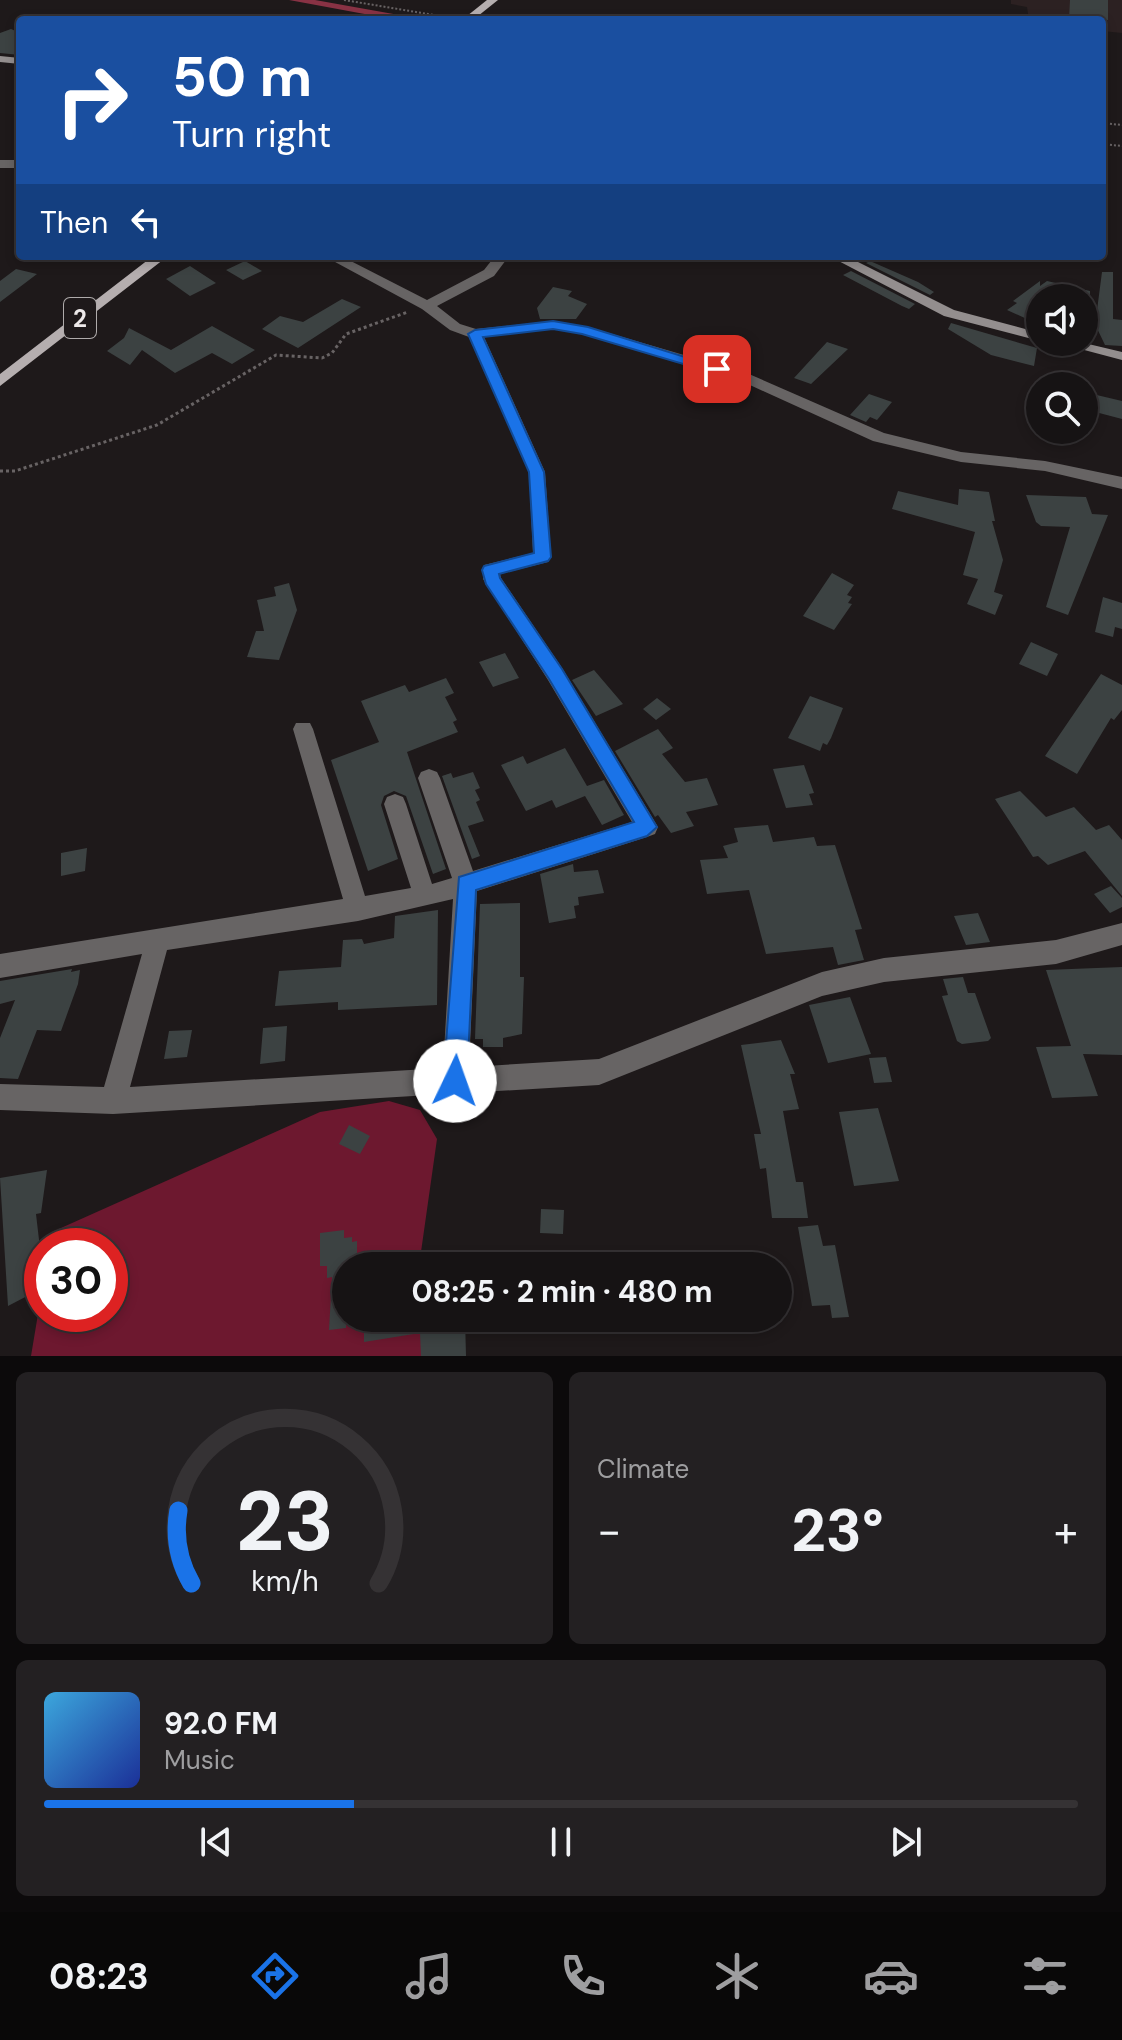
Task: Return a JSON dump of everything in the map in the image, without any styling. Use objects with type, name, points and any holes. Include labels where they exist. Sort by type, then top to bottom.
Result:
[{"type":"main road","points":[[472,16],[493,0]]},
{"type":"main road","name":"2","points":[[0,381],[156,260]]},
{"type":"street","points":[[339,260],[427,306],[455,327],[475,334],[553,325],[583,330],[744,377],[879,437],[961,457],[1045,466],[1122,483]]},
{"type":"street","points":[[427,306],[489,273],[499,260]]},
{"type":"street","points":[[844,260],[949,313],[1026,333]]},
{"type":"street","points":[[0,966],[425,897],[647,827],[555,674],[492,579],[490,570],[542,557],[539,500],[537,472],[475,334]]},
{"type":"street","points":[[1098,350],[1122,356]]},
{"type":"street","points":[[303,729],[358,910]]},
{"type":"street","points":[[429,778],[466,884],[455,1081]]},
{"type":"street","points":[[395,804],[425,897]]},
{"type":"street","points":[[0,1097],[113,1101],[599,1072],[822,984],[884,970],[1056,952],[1122,934]]},
{"type":"street","points":[[113,1101],[158,940]]},
{"type":"path","points":[[344,0],[439,16]]},
{"type":"path","points":[[0,471],[15,471],[157,425],[276,355],[322,358],[332,353],[346,334],[427,306]]},
{"type":"shaded area","points":[[289,0],[315,0],[405,16],[375,16]]},
{"type":"shaded area","points":[[1011,0],[1122,0],[1122,33],[1106,31],[1106,16],[1028,16],[1027,7],[1011,4]]},
{"type":"shaded area","points":[[389,1101],[420,1110],[437,1139],[421,1252],[332,1252],[332,1332],[422,1332],[423,1356],[31,1356],[35,1332],[128,1332],[128,1228],[61,1228],[320,1112]]},
{"type":"building","points":[[1070,0],[1108,0],[1108,20],[1106,16],[1069,16]]},
{"type":"building","points":[[11,29],[16,31],[16,55],[0,53],[0,33]]},
{"type":"building","points":[[245,261],[262,271],[243,280],[226,270]]},
{"type":"building","points":[[870,261],[934,292],[930,295],[866,263]]},
{"type":"building","points":[[190,266],[216,283],[190,296],[166,279]]},
{"type":"building","points":[[16,269],[37,274],[0,302],[0,281]]},
{"type":"building","points":[[851,271],[915,304],[909,309],[843,275]]},
{"type":"building","points":[[1102,272],[1113,272],[1113,319],[1122,320],[1122,346],[1105,345],[1098,330]]},
{"type":"building","points":[[553,287],[572,291],[568,296],[587,304],[576,319],[540,319],[537,308]]},
{"type":"building","points":[[1026,291],[1026,319],[1007,310],[1017,303],[1013,301]]},
{"type":"building","points":[[342,299],[361,307],[298,348],[262,329],[280,316],[303,322]]},
{"type":"building","points":[[951,323],[1026,345],[1026,356],[1036,356],[1034,366],[991,355],[948,329]]},
{"type":"building","points":[[212,326],[255,350],[232,364],[212,353],[175,373],[142,350],[130,365],[107,351],[124,338],[129,328],[171,350]]},
{"type":"building","points":[[827,342],[848,349],[811,384],[794,378]]},
{"type":"building","points":[[869,394],[892,402],[877,420],[870,417],[866,422],[850,415]]},
{"type":"building","points":[[1098,395],[1122,401],[1122,419],[1098,413]]},
{"type":"building","points":[[959,489],[989,492],[995,521],[992,521],[1003,560],[994,592],[1003,595],[995,615],[967,604],[978,579],[963,575],[975,532],[892,509],[898,491],[958,505]]},
{"type":"building","points":[[1026,495],[1086,497],[1092,514],[1108,515],[1068,615],[1046,607],[1070,527],[1041,526],[1036,522]]},
{"type":"building","points":[[832,573],[854,585],[847,595],[852,597],[848,603],[852,604],[834,630],[803,616]]},
{"type":"building","points":[[289,583],[297,610],[279,660],[247,657],[256,631],[264,631],[257,600],[276,596],[274,587]]},
{"type":"building","points":[[1103,597],[1122,603],[1122,629],[1115,627],[1113,637],[1095,632]]},
{"type":"building","points":[[1031,642],[1058,654],[1047,676],[1019,664]]},
{"type":"building","points":[[505,653],[519,678],[493,687],[479,662]]},
{"type":"building","points":[[594,670],[623,704],[596,716],[572,680]]},
{"type":"building","points":[[1101,674],[1122,685],[1122,710],[1114,720],[1111,718],[1077,774],[1045,756]]},
{"type":"building","points":[[446,678],[454,693],[445,697],[457,720],[453,722],[458,732],[407,752],[446,869],[433,874],[406,796],[394,791],[384,796],[381,805],[398,859],[368,871],[331,760],[379,742],[361,701],[405,685],[409,692]]},
{"type":"building","points":[[810,696],[843,708],[831,738],[827,745],[823,743],[820,751],[788,738]]},
{"type":"building","points":[[657,698],[671,709],[656,720],[643,709]]},
{"type":"building","points":[[658,729],[673,748],[662,754],[685,782],[707,778],[718,805],[686,812],[694,826],[671,833],[658,815],[655,817],[615,751]]},
{"type":"building","points":[[565,748],[587,786],[604,780],[624,815],[602,825],[585,796],[556,808],[552,800],[526,811],[501,765],[523,756],[527,764]]},
{"type":"building","points":[[804,765],[814,793],[809,794],[813,805],[786,808],[773,769]]},
{"type":"building","points":[[473,772],[480,788],[475,790],[480,800],[476,802],[484,821],[468,826],[480,856],[472,859],[442,776],[451,773],[453,778]]},
{"type":"building","points":[[1020,791],[1046,817],[1074,807],[1096,830],[1109,825],[1122,840],[1122,896],[1085,851],[1048,865],[1038,856],[1033,857],[995,799]]},
{"type":"building","points":[[768,825],[773,842],[814,837],[817,846],[835,845],[862,929],[855,930],[864,960],[838,965],[833,947],[766,954],[749,890],[707,894],[700,860],[728,858],[723,846],[738,842],[734,828]]},
{"type":"building","points":[[87,848],[85,871],[61,876],[61,853]]},
{"type":"building","points":[[573,864],[574,872],[598,870],[604,893],[578,897],[579,905],[574,906],[576,918],[549,923],[540,874]]},
{"type":"building","points":[[1111,886],[1122,898],[1122,907],[1110,913],[1094,894]]},
{"type":"building","points":[[520,903],[520,977],[524,977],[522,1034],[503,1038],[503,1047],[483,1047],[483,1039],[475,1039],[480,904]]},
{"type":"building","points":[[438,910],[437,1005],[338,1010],[338,1002],[275,1006],[279,971],[341,967],[343,940],[362,939],[364,944],[394,938],[395,916]]},
{"type":"building","points":[[978,913],[990,942],[966,945],[954,916]]},
{"type":"building","points":[[1122,967],[1122,1055],[1083,1054],[1098,1096],[1052,1098],[1036,1047],[1071,1046],[1046,970]]},
{"type":"building","points":[[72,969],[71,972],[80,970],[78,984],[61,1031],[37,1030],[18,1079],[0,1078],[0,1038],[15,1000],[0,1004],[0,981]]},
{"type":"building","points":[[963,977],[968,993],[975,993],[991,1038],[988,1041],[962,1044],[957,1041],[942,996],[948,995],[943,979]]},
{"type":"building","points":[[850,997],[871,1054],[828,1063],[809,1005]]},
{"type":"building","points":[[287,1026],[285,1061],[260,1064],[263,1028]]},
{"type":"building","points":[[192,1030],[187,1057],[164,1059],[169,1031]]},
{"type":"building","points":[[781,1040],[795,1074],[790,1074],[799,1109],[783,1111],[796,1182],[803,1182],[808,1218],[772,1218],[766,1168],[760,1169],[754,1134],[761,1134],[741,1045]]},
{"type":"building","points":[[886,1057],[892,1082],[874,1083],[869,1058]]},
{"type":"building","points":[[878,1108],[899,1181],[854,1186],[839,1112]]},
{"type":"building","points":[[349,1125],[370,1136],[360,1154],[339,1144]]},
{"type":"building","points":[[47,1170],[41,1213],[36,1214],[38,1228],[24,1228],[24,1298],[8,1306],[0,1178]]},
{"type":"building","points":[[541,1209],[564,1210],[563,1234],[540,1233]]},
{"type":"building","points":[[818,1225],[823,1246],[835,1245],[849,1317],[832,1318],[830,1305],[812,1306],[798,1227]]},
{"type":"building","points":[[344,1230],[344,1238],[352,1237],[352,1242],[357,1241],[357,1252],[332,1252],[332,1277],[327,1278],[327,1266],[320,1266],[320,1233]]},
{"type":"building","points":[[332,1277],[332,1330],[329,1330]]},
{"type":"building","points":[[364,1332],[465,1332],[466,1356],[421,1356],[420,1333],[364,1342]]},
{"type":"route","points":[[455,1081],[466,884],[647,827],[555,674],[492,579],[490,570],[542,557],[539,500],[537,472],[507,399],[475,334],[553,325],[583,330],[717,369]]}]
